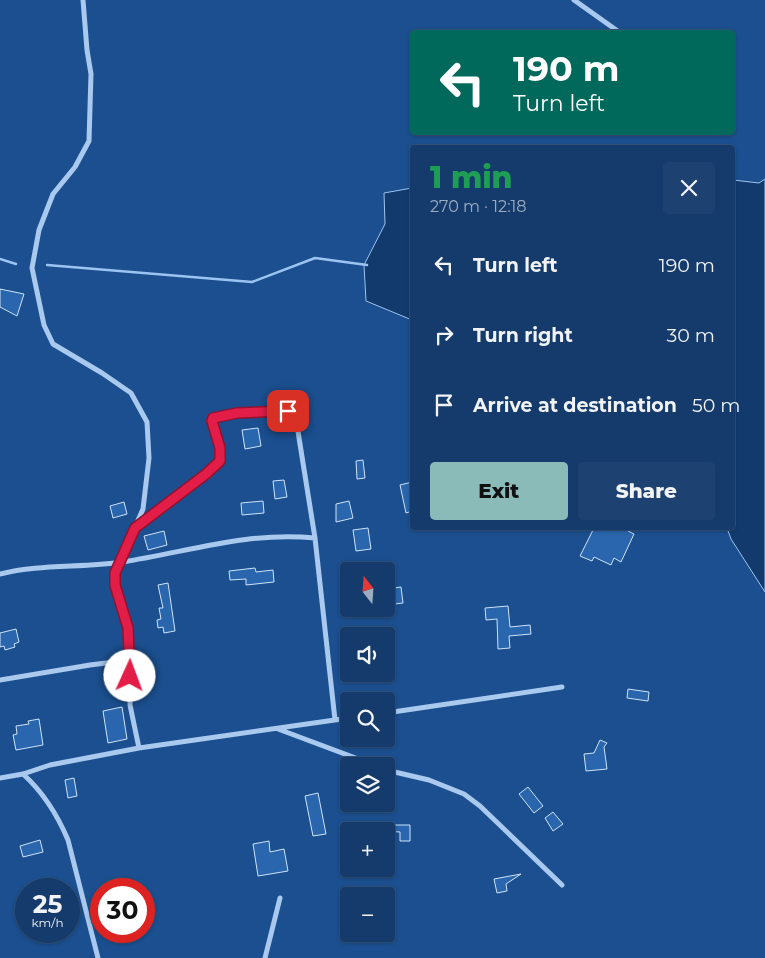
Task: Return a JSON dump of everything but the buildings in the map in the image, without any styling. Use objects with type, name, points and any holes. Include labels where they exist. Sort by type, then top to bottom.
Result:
[{"type":"street","points":[[83,0],[91,74],[89,141],[75,167],[53,194],[39,230],[32,268],[44,326],[53,344],[131,393],[147,422],[149,458],[143,509],[115,573],[115,585],[128,628],[130,705],[139,748]]},
{"type":"street","points":[[574,0],[616,30]]},
{"type":"street","points":[[135,528],[206,474],[220,461],[220,448],[212,421],[213,418],[237,413],[288,411],[296,419],[315,538],[335,720]]},
{"type":"street","points":[[0,574],[120,562],[236,540],[274,536],[315,538]]},
{"type":"street","points":[[0,680],[81,666],[130,660]]},
{"type":"street","points":[[395,712],[562,687]]},
{"type":"street","points":[[0,778],[23,774],[50,765],[139,748],[340,719]]},
{"type":"street","points":[[276,728],[353,757]]},
{"type":"street","points":[[395,772],[429,780],[464,794],[480,806],[562,885]]},
{"type":"street","points":[[23,774],[52,806],[68,840],[98,958]]},
{"type":"street","points":[[265,958],[280,898]]},
{"type":"water","points":[[765,179],[765,592],[731,539],[728,530],[735,530],[735,180],[759,183]]},
{"type":"water","points":[[410,188],[410,319],[366,301],[364,265],[385,224],[384,193]]},
{"type":"waterway","points":[[47,265],[252,282],[315,258],[367,265]]},
{"type":"waterway","points":[[0,259],[16,264]]},
{"type":"route","points":[[130,676],[131,655],[128,628],[115,585],[115,573],[135,528],[206,474],[220,461],[221,454],[212,421],[213,418],[237,413],[288,411]]}]
